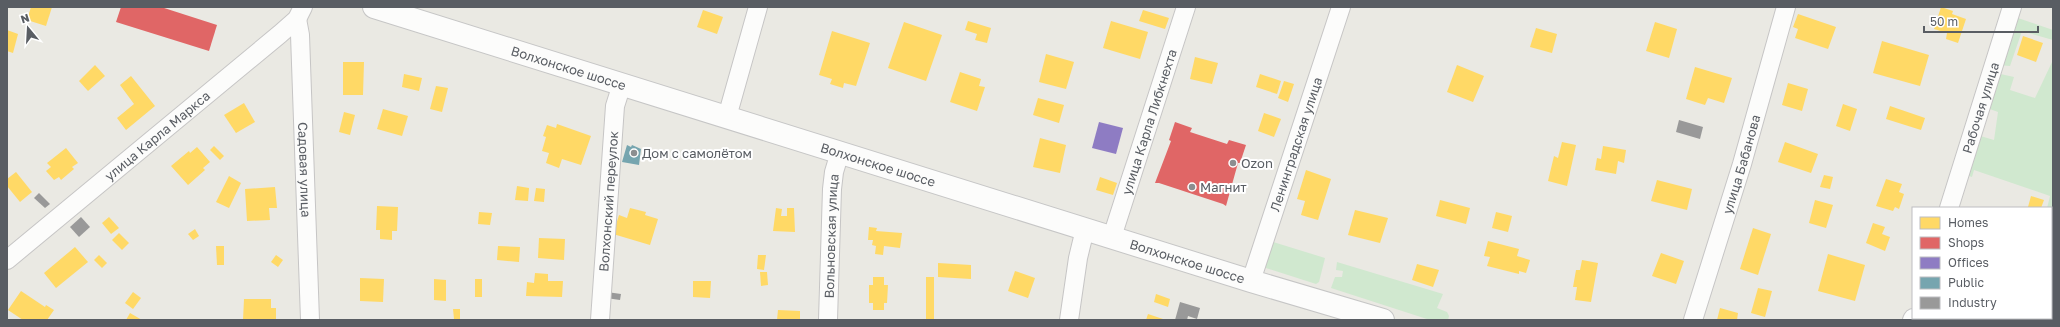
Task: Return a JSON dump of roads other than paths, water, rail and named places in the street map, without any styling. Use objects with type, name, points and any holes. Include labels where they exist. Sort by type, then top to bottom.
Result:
[{"type":"main road","name":"Волхонское шоссе","points":[[374,7],[1251,281],[1383,320]]},
{"type":"street","points":[[727,117],[758,7]]},
{"type":"street","name":"улица Карла Либкнехта","points":[[1112,237],[1186,7]]},
{"type":"street","name":"Ленинградская улица","points":[[1251,281],[1341,7]]},
{"type":"street","name":"улица Бабанова","points":[[1693,320],[1742,164],[1786,7]]},
{"type":"street","name":"Рабочая улица","points":[[1949,207],[2012,7]]},
{"type":"street","name":"улица Карла Маркса","points":[[7,260],[300,13]]},
{"type":"street","name":"Садовая улица","points":[[300,13],[310,320]]},
{"type":"street","name":"Волхонский переулок","points":[[600,320],[615,106],[622,84]]},
{"type":"street","name":"Вольновская улица","points":[[828,320],[832,189],[834,172],[840,152]]},
{"type":"street","points":[[1069,320],[1078,258],[1085,229]]},
{"type":"place","name":"Дом с самолётом","points":[[634,153]]},
{"type":"place","name":"Ozon","points":[[1233,163]]},
{"type":"place","name":"Магнит","points":[[1192,187]]}]
